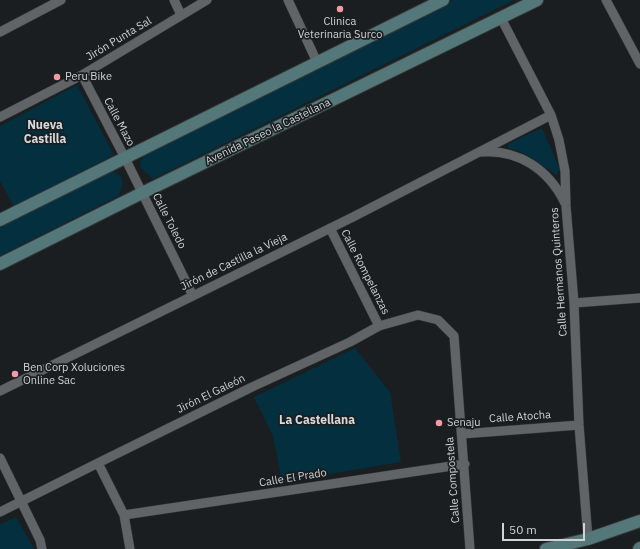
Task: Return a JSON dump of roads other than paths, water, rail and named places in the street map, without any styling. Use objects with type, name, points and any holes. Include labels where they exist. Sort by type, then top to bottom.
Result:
[{"type":"main road","points":[[0,220],[443,0]]},
{"type":"main road","name":"Avenida Paseo la Castellana","points":[[0,264],[538,0]]},
{"type":"main road","points":[[546,549],[588,539],[640,520]]},
{"type":"street","points":[[0,32],[47,4],[61,0]]},
{"type":"street","points":[[174,0],[182,15]]},
{"type":"street","name":"Jirón Punta Sal","points":[[0,117],[82,75],[207,0]]},
{"type":"street","points":[[288,0],[317,62]]},
{"type":"street","points":[[606,0],[640,64]]},
{"type":"street","name":"Calle Hermanos Quinteros","points":[[501,18],[551,115],[559,140],[565,171],[566,206],[574,303],[579,425],[588,539]]},
{"type":"street","name":"Calle Mazo","points":[[82,75],[125,158]]},
{"type":"street","name":"Jirón de Castilla la Vieja","points":[[0,391],[353,217],[551,115]]},
{"type":"street","name":"Jirón de Castilla la Vieja","points":[[477,152],[493,151],[507,153],[527,161],[550,179],[559,191],[566,206]]},
{"type":"street","name":"Calle Toledo","points":[[125,158],[193,296]]},
{"type":"street","name":"Calle Rompelanzas","points":[[330,228],[379,326]]},
{"type":"street","points":[[574,303],[640,298]]},
{"type":"street","name":"Jirón El Galeón","points":[[0,512],[252,387],[350,342],[379,326],[418,315],[438,320]]},
{"type":"street","name":"Calle Compostela","points":[[438,320],[454,336],[465,464],[470,549]]},
{"type":"street","name":"Calle Atocha","points":[[462,434],[579,425]]},
{"type":"street","points":[[0,458],[22,501],[40,540],[42,549]]},
{"type":"street","points":[[98,463],[124,515],[130,549]]},
{"type":"street","name":"Calle El Prado","points":[[124,515],[465,464]]},
{"type":"place","name":"Clinica Veterinaria Surco","points":[[340,9]]},
{"type":"place","name":"Peru Bike","points":[[57,77]]},
{"type":"place","name":"Ben Corp Xoluciones Online Sac","points":[[15,374]]},
{"type":"place","name":"Senaju","points":[[439,423]]},
{"type":"district","name":"Nueva Castilla","points":[[45,133]]},
{"type":"district","name":"La Castellana","points":[[317,421]]}]
